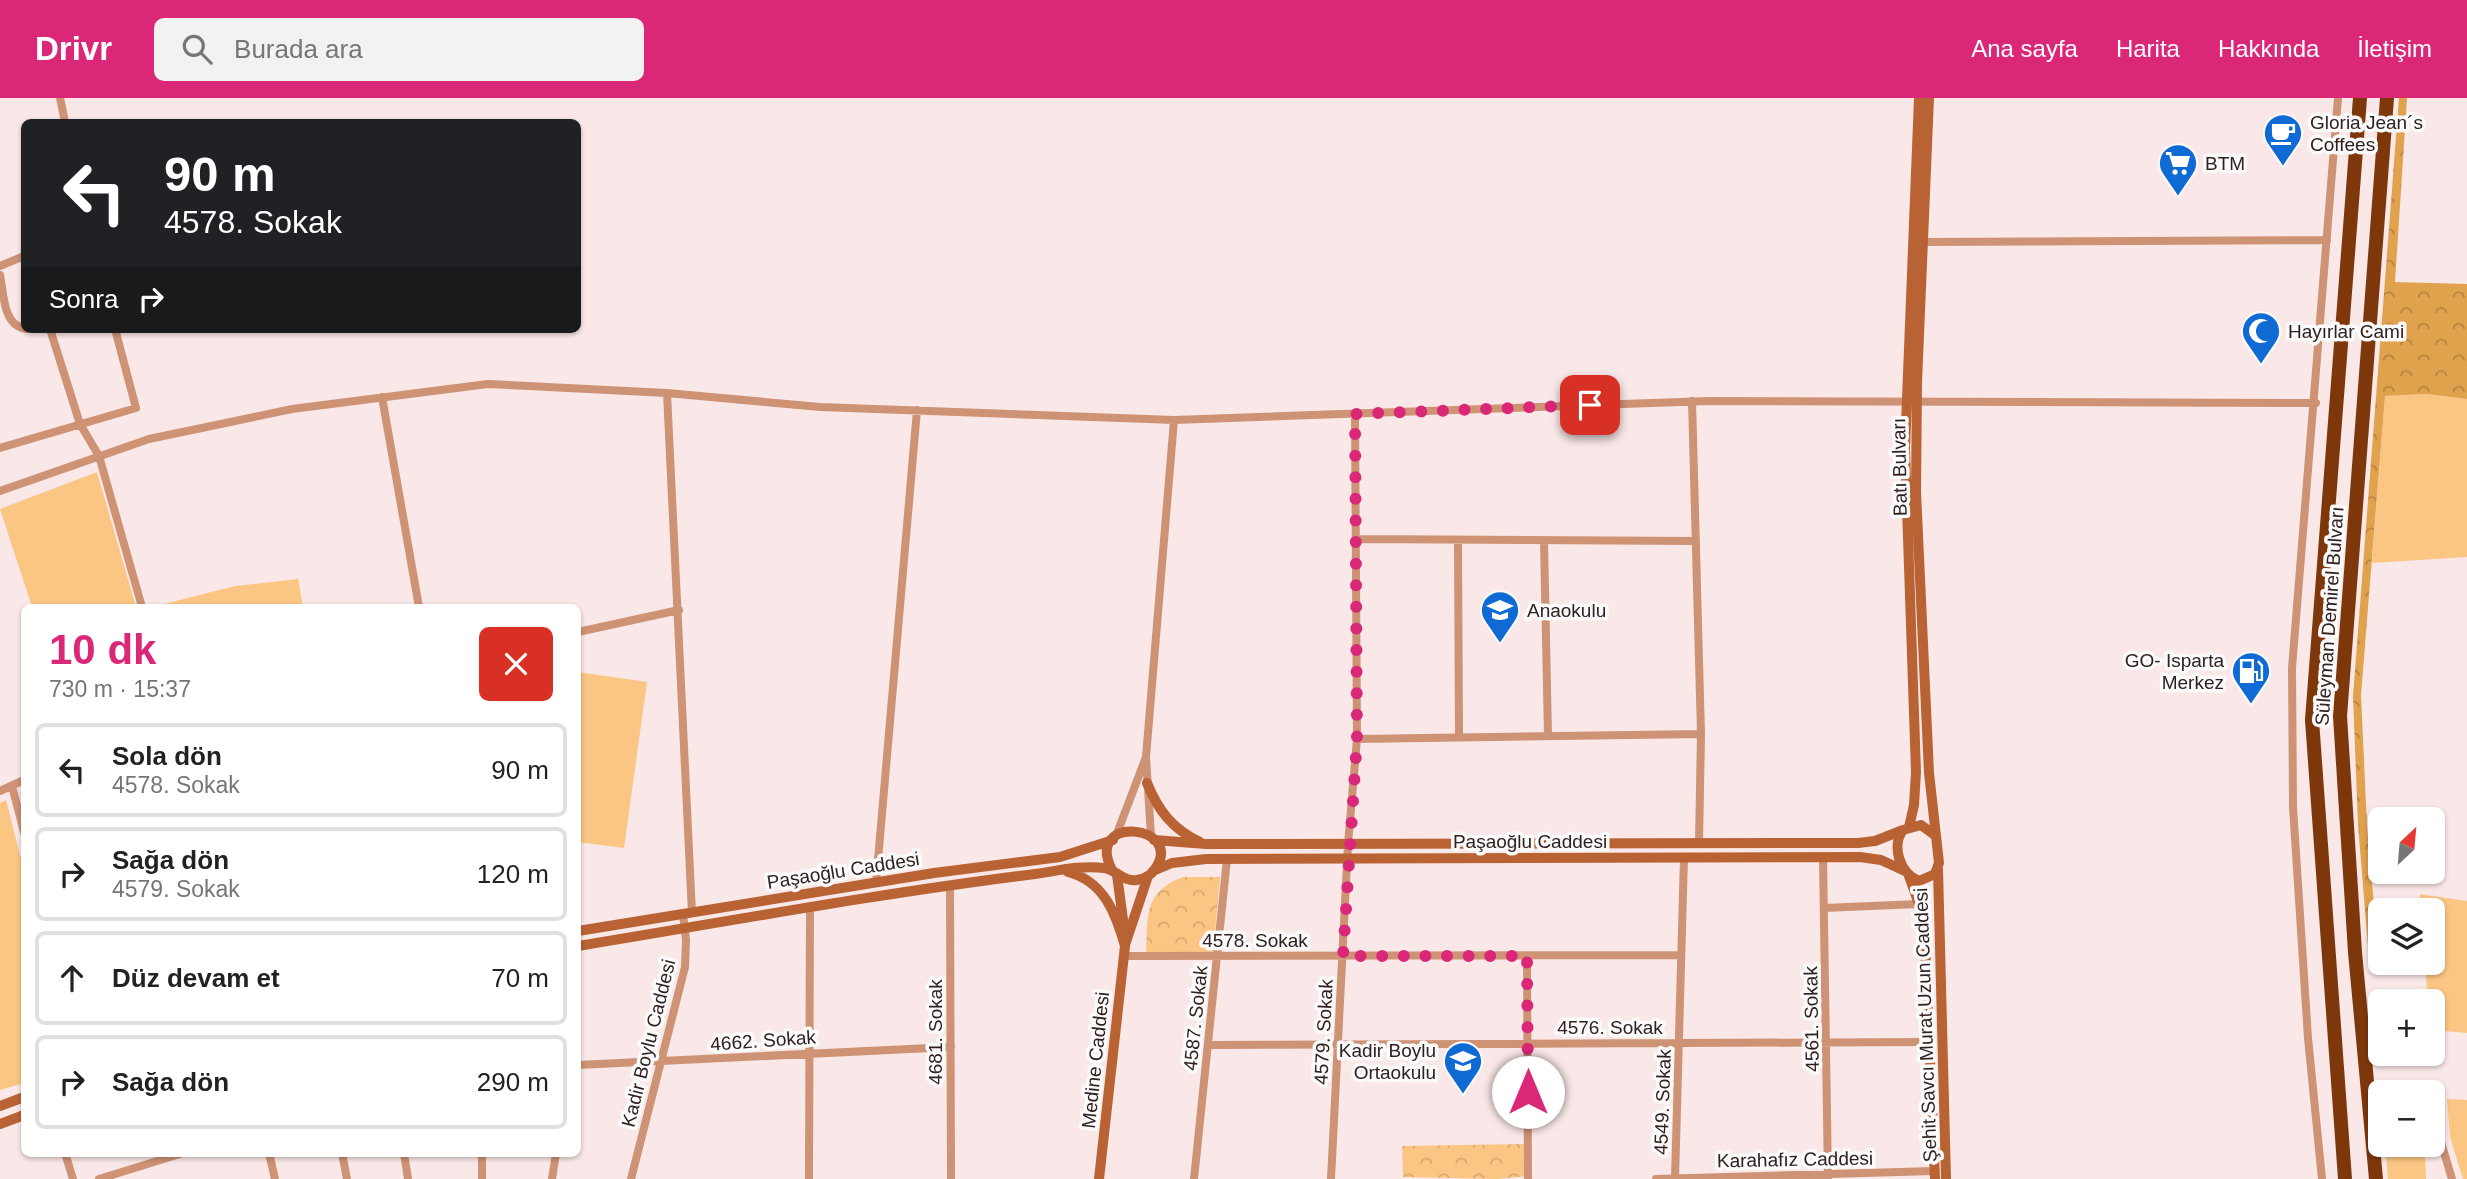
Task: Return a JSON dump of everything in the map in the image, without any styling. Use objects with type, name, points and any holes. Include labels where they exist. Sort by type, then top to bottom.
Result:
[{"type":"highway","name":"Süleyman Demirel Bulvarı","points":[[2345,1179],[2312,720],[2360,98]]},
{"type":"highway","name":"Süleyman Demirel Bulvarı","points":[[2376,1179],[2355,952],[2340,716],[2387,98]]},
{"type":"street","points":[[60,98],[64,119]]},
{"type":"street","name":"Batı Bulvarı","points":[[1906,829],[1914,805],[1916,772],[1906,516],[1919,98]]},
{"type":"street","name":"Batı Bulvarı","points":[[1929,98],[1923,242],[1911,403],[1924,685],[1936,836]]},
{"type":"street","points":[[2322,1179],[2308,1038],[2293,807],[2292,668],[2316,403],[2338,98]]},
{"type":"street","points":[[1923,242],[2327,240]]},
{"type":"street","points":[[0,266],[21,257]]},
{"type":"street","points":[[0,275],[8,317],[21,327]]},
{"type":"street","points":[[51,333],[80,424],[99,456],[141,604]]},
{"type":"street","points":[[0,448],[136,408],[116,333]]},
{"type":"street","points":[[0,491],[149,439],[279,412],[488,384],[667,393],[820,407],[1174,420],[1692,401],[2316,403]]},
{"type":"street","name":"Kadir Boylu Caddesi","points":[[631,1179],[684,967],[687,913],[679,610],[667,393]]},
{"type":"street","points":[[382,397],[418,604]]},
{"type":"street","points":[[1692,401],[1700,734],[1699,843]]},
{"type":"street","points":[[876,883],[917,410]]},
{"type":"street","name":"4579. Sokak","points":[[1331,1179],[1357,739],[1355,414]]},
{"type":"street","points":[[1146,757],[1108,854],[1115,872],[1136,881],[1151,874],[1159,852],[1152,838],[1146,757],[1174,420]]},
{"type":"street","points":[[1356,539],[1696,541]]},
{"type":"street","points":[[1458,540],[1459,737]]},
{"type":"street","points":[[1544,540],[1548,736]]},
{"type":"street","points":[[581,631],[679,610]]},
{"type":"street","points":[[1357,739],[1700,734]]},
{"type":"street","points":[[0,791],[21,782]]},
{"type":"street","points":[[1147,783],[1157,805],[1170,822],[1206,844]]},
{"type":"street","points":[[12,786],[21,820]]},
{"type":"street","points":[[1927,827],[1936,836],[1938,869],[1925,881],[1907,873],[1898,847],[1906,829],[1927,827]]},
{"type":"street","name":"Paşaoğlu Caddesi","points":[[1152,838],[1206,844],[1867,842],[1906,829]]},
{"type":"street","points":[[1114,838],[1129,830],[1138,830],[1152,838]]},
{"type":"street","name":"Paşaoğlu Caddesi","points":[[581,931],[876,883],[1060,857],[1114,838]]},
{"type":"street","name":"Paşaoğlu Caddesi","points":[[1151,874],[1185,861],[1227,859],[1684,858],[1871,858],[1889,862],[1907,873]]},
{"type":"street","name":"4549. Sokak","points":[[1675,1178],[1684,858]]},
{"type":"street","name":"4561. Sokak","points":[[1823,858],[1828,1042],[1828,1176]]},
{"type":"street","name":"4587. Sokak","points":[[1194,1179],[1227,859]]},
{"type":"street","name":"Paşaoğlu Caddesi","points":[[581,945],[950,884],[1087,868],[1115,872]]},
{"type":"street","name":"Şehit Savcı Murat Uzun Caddesi","points":[[1938,869],[1947,1179]]},
{"type":"street","points":[[1061,870],[1083,877],[1096,886],[1115,915],[1124,951]]},
{"type":"street","name":"Medine Caddesi","points":[[1115,872],[1124,951]]},
{"type":"street","name":"Şehit Savcı Murat Uzun Caddesi","points":[[1907,873],[1919,904],[1925,942],[1935,1175]]},
{"type":"street","name":"Medine Caddesi","points":[[1098,1179],[1124,951],[1151,874]]},
{"type":"street","name":"4681. Sokak","points":[[950,884],[951,1179]]},
{"type":"street","points":[[1824,908],[1919,904]]},
{"type":"street","points":[[809,1179],[810,907]]},
{"type":"street","name":"4578. Sokak","points":[[1124,951],[1217,956],[1681,955]]},
{"type":"street","points":[[1527,956],[1528,1179]]},
{"type":"street","name":"4576. Sokak","points":[[1208,1045],[1929,1042]]},
{"type":"street","name":"4662. Sokak","points":[[581,1065],[951,1047]]},
{"type":"street","points":[[0,1106],[21,1098]]},
{"type":"street","points":[[0,1124],[21,1116]]},
{"type":"street","points":[[2445,1156],[2452,1179]]},
{"type":"street","points":[[66,1157],[73,1179]]},
{"type":"street","points":[[99,1179],[170,1157]]},
{"type":"street","points":[[270,1157],[275,1179]]},
{"type":"street","points":[[343,1157],[346,1179]]},
{"type":"street","points":[[405,1157],[408,1179]]},
{"type":"street","points":[[482,1157],[482,1179]]},
{"type":"street","points":[[552,1179],[555,1157]]},
{"type":"street","name":"Karahafız Caddesi","points":[[1656,1179],[1935,1175]]},
{"type":"green space","points":[[2399,98],[2407,98],[2395,282],[2467,284],[2467,399],[2426,394],[2385,396],[2361,695],[2368,884],[2372,884],[2373,898],[2368,898],[2368,947],[2358,825],[2353,696]]},
{"type":"green space","points":[[2426,394],[2467,399],[2467,557],[2372,563],[2385,396]]},
{"type":"green space","points":[[97,472],[135,604],[31,604],[0,509]]},
{"type":"green space","points":[[298,579],[302,604],[164,604],[235,586]]},
{"type":"green space","points":[[581,672],[647,682],[624,848],[581,842]]},
{"type":"green space","points":[[6,800],[21,859],[21,1084],[0,1090],[0,803]]},
{"type":"green space","points":[[1183,877],[1220,877],[1213,954],[1146,955],[1148,918],[1154,899],[1160,890]]},
{"type":"green space","points":[[2420,894],[2467,901],[2467,1033],[2445,1031],[2445,989],[2427,989],[2426,975],[2445,975],[2445,898],[2420,898]]},
{"type":"green space","points":[[2447,1099],[2467,1100],[2467,1179],[2463,1179],[2450,1137]]},
{"type":"green space","points":[[1525,1144],[1529,1176],[1497,1179],[1403,1177],[1402,1146]]},
{"type":"green space","points":[[2386,1157],[2425,1157],[2426,1179],[2388,1179]]},
{"type":"place","name":"Gloria Jean´s Coffees","points":[[2283,167]]},
{"type":"place","name":"BTM","points":[[2178,197]]},
{"type":"place","name":"Hayırlar Cami","points":[[2261,365]]},
{"type":"place","name":"Anaokulu","points":[[1500,644]]},
{"type":"place","name":"GO- Isparta Merkez","points":[[2251,705]]},
{"type":"place","name":"Kadir Boylu Ortaokulu","points":[[1463,1095]]},
{"type":"route","points":[[1528,1092],[1527,956],[1343,956],[1357,739],[1355,414],[1590,405]]}]
